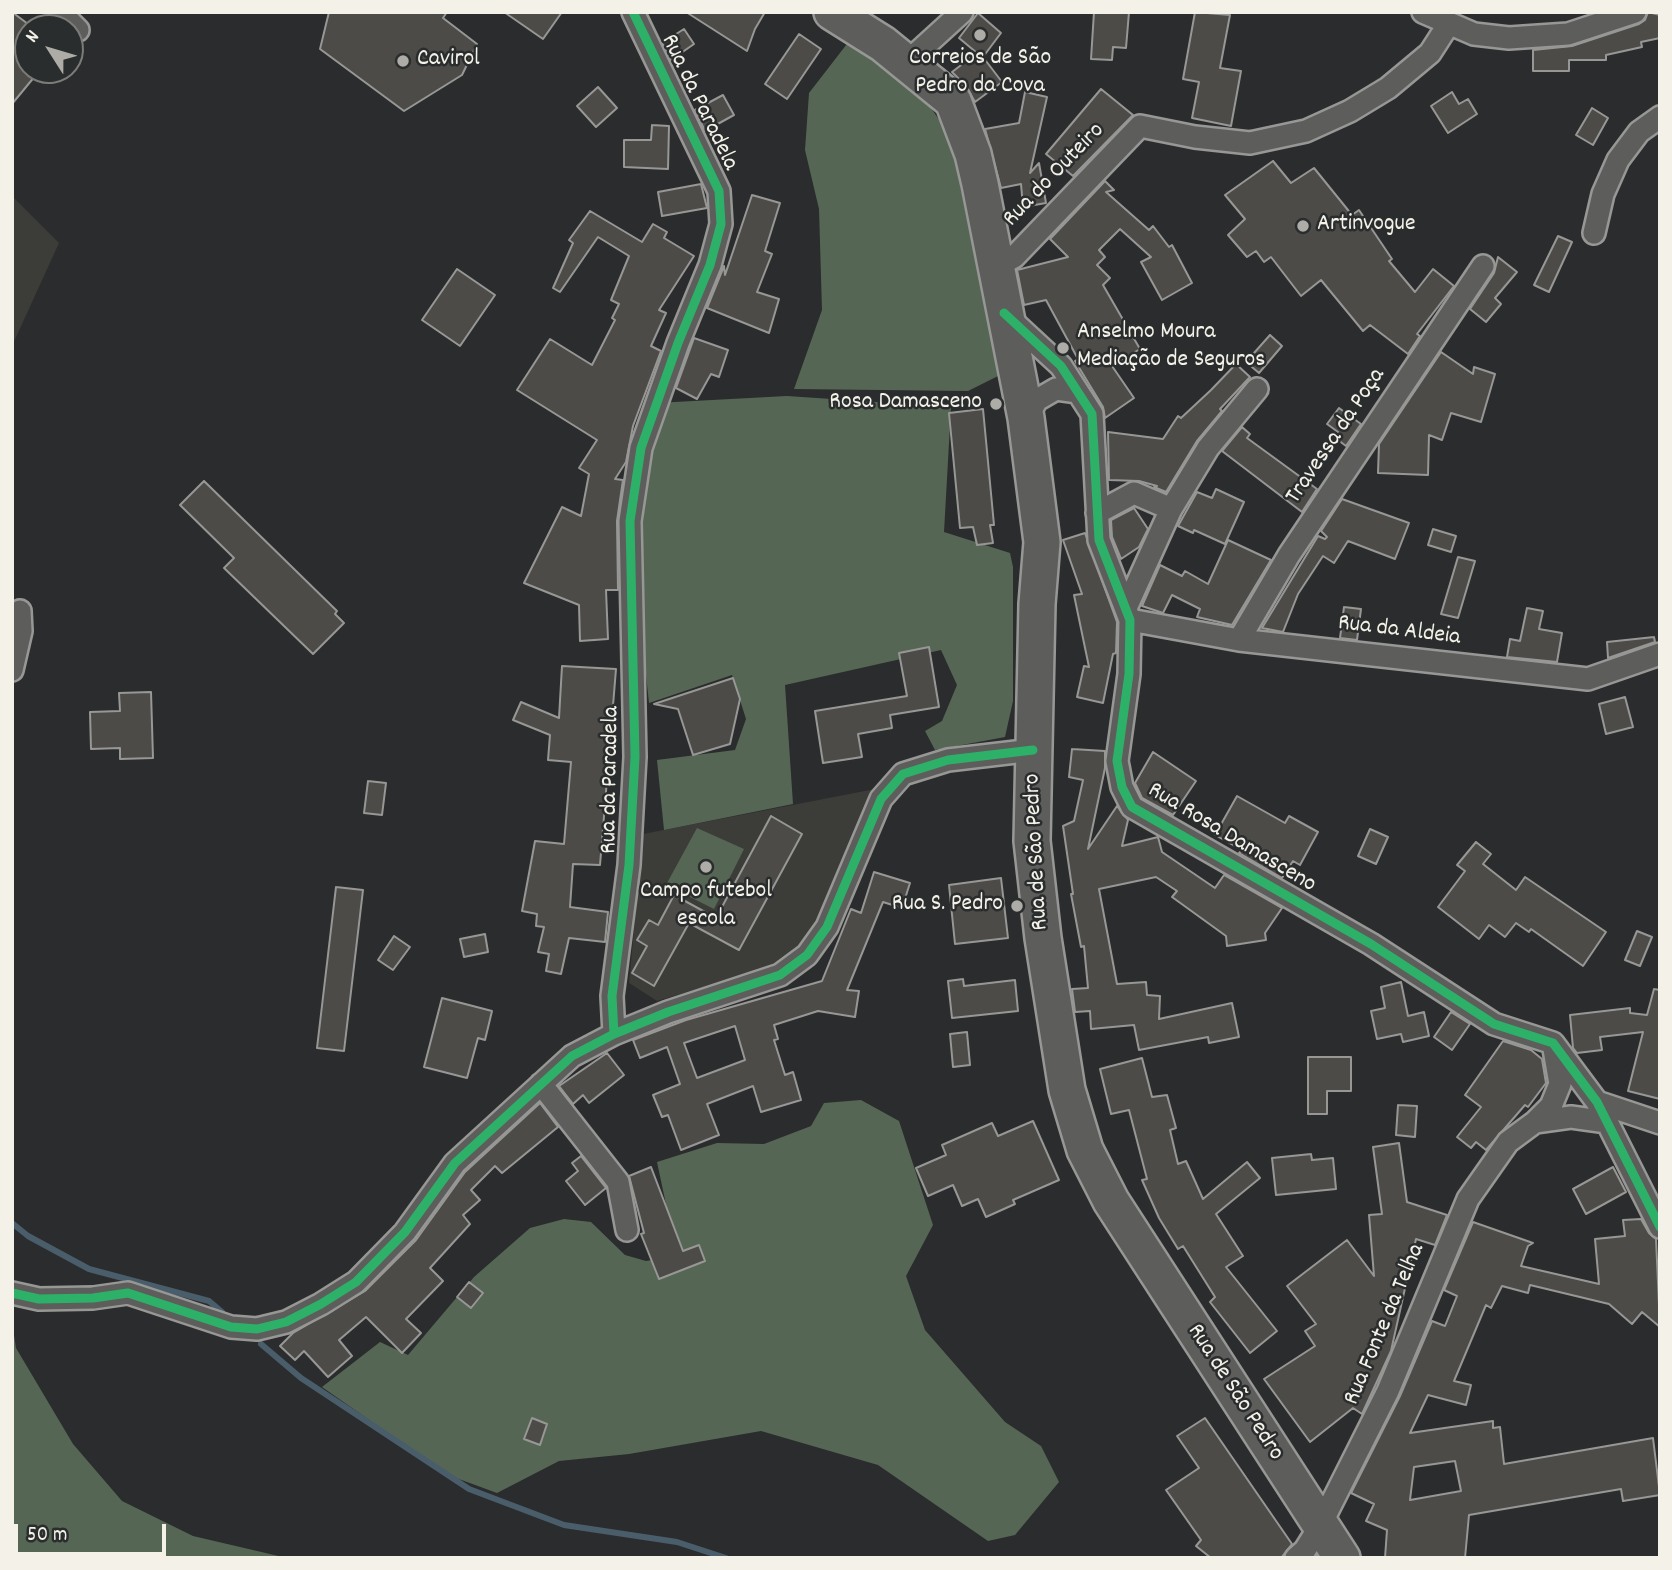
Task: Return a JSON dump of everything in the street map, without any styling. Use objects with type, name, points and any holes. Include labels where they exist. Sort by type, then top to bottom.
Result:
[{"type":"main road","name":"Rua de São Pedro","points":[[832,12],[906,63],[953,101],[973,154],[1026,418],[1042,542],[1032,841],[1042,938],[1067,1090],[1085,1150],[1111,1201],[1342,1558]]},
{"type":"street","name":"Rua da Paradela","points":[[614,1034],[612,996],[629,865],[635,757],[630,521],[641,447],[678,343],[710,265],[721,224],[719,191],[633,12]]},
{"type":"street","points":[[906,63],[962,12]]},
{"type":"street","points":[[1423,12],[1474,34],[1509,38],[1568,34],[1635,12]]},
{"type":"street","name":"Rua do Outeiro","points":[[995,267],[1014,257],[1140,126],[1195,137],[1250,143],[1306,131],[1350,111],[1388,88],[1430,52],[1448,25]]},
{"type":"street","points":[[1594,233],[1603,194],[1618,160],[1639,132],[1660,117]]},
{"type":"street","name":"Travessa da Poça","points":[[1239,640],[1289,555],[1483,266]]},
{"type":"street","name":"Rua Rosa Damasceno","points":[[1004,313],[1061,366],[1092,414],[1099,540],[1128,614],[1129,674],[1117,761],[1122,787],[1132,807],[1371,944],[1494,1024],[1553,1043]]},
{"type":"street","points":[[1026,418],[1037,400],[1056,389],[1078,392]]},
{"type":"street","points":[[1128,614],[1171,509],[1208,448],[1257,389]]},
{"type":"street","points":[[1097,513],[1134,493],[1171,509]]},
{"type":"street","points":[[12,670],[20,631],[20,611]]},
{"type":"street","name":"Rua da Aldeia","points":[[1128,614],[1239,640],[1588,679],[1660,654]]},
{"type":"street","points":[[12,1293],[39,1299],[93,1298],[128,1293],[230,1327],[257,1329],[286,1322],[309,1310],[356,1282],[405,1232],[455,1163],[572,1056],[614,1034],[780,975],[807,956],[827,927],[881,799],[903,774],[948,760],[1033,750]]},
{"type":"street","points":[[1553,1043],[1597,1102],[1660,1227]]},
{"type":"street","name":"Rua Fonte da Telha","points":[[1296,1558],[1320,1525],[1388,1391],[1468,1199],[1508,1142],[1551,1106],[1560,1084],[1553,1043]]},
{"type":"street","points":[[541,1084],[618,1182],[627,1230]]},
{"type":"street","points":[[1597,1102],[1660,1123]]},
{"type":"street","name":"Rua Fonte da Telha","points":[[1535,1122],[1571,1117],[1606,1122]]},
{"type":"shaded area","points":[[12,196],[59,243],[12,346]]},
{"type":"shaded area","points":[[875,789],[823,911],[804,941],[774,966],[657,1001],[629,983],[643,834]]},
{"type":"green space","points":[[850,40],[911,80],[950,135],[1000,375],[968,391],[794,389],[822,310],[819,209],[805,150],[809,93]]},
{"type":"green space","points":[[787,396],[951,407],[944,532],[1010,553],[1013,567],[1013,701],[1005,737],[935,750],[925,731],[942,721],[957,685],[941,650],[785,685],[793,804],[664,830],[657,760],[735,750],[746,719],[732,675],[649,703],[630,521],[656,403]]},
{"type":"green space","name":"Campo futebol escola","points":[[697,828],[744,849],[714,909],[666,885]]},
{"type":"green space","points":[[861,1100],[899,1121],[933,1225],[906,1276],[925,1330],[1005,1422],[1041,1446],[1059,1482],[1015,1535],[988,1541],[878,1465],[761,1431],[629,1454],[559,1461],[497,1493],[448,1475],[322,1387],[380,1342],[408,1355],[474,1277],[530,1228],[564,1219],[591,1222],[625,1255],[646,1261],[677,1256],[657,1162],[717,1143],[764,1144],[811,1126],[824,1103]]},
{"type":"green space","points":[[12,1322],[16,1348],[73,1444],[122,1501],[193,1536],[287,1558],[12,1558]]},
{"type":"building","points":[[12,12],[15,14],[14,84],[28,84],[12,104]]},
{"type":"building","name":"Cavirol","points":[[329,12],[447,12],[443,18],[477,44],[462,75],[404,111],[320,49]]},
{"type":"building","points":[[504,12],[562,12],[543,39]]},
{"type":"building","points":[[686,12],[765,12],[747,51]]},
{"type":"building","points":[[1094,12],[1129,12],[1126,48],[1113,47],[1112,60],[1091,59]]},
{"type":"building","points":[[1195,12],[1230,15],[1220,68],[1241,71],[1231,126],[1192,118],[1199,82],[1183,79]]},
{"type":"building","points":[[1648,12],[1660,15],[1660,38],[1641,42],[1642,47],[1606,55],[1606,60],[1569,60],[1569,71],[1533,71],[1533,50],[1572,46],[1639,24],[1645,20]]},
{"type":"building","points":[[978,13],[1001,33],[983,57],[1002,82],[975,102],[966,86],[952,72],[977,53],[959,38]]},
{"type":"building","points":[[684,29],[694,44],[671,60],[662,43]]},
{"type":"building","points":[[799,34],[821,49],[787,99],[765,84]]},
{"type":"building","points":[[598,87],[617,108],[596,127],[577,106]]},
{"type":"building","points":[[1101,89],[1133,115],[1073,176],[1046,154]]},
{"type":"building","points":[[1025,92],[1047,97],[1030,173],[1039,163],[1046,203],[1023,207],[1021,184],[1001,188],[985,129],[1019,123]]},
{"type":"building","points":[[1452,92],[1459,104],[1468,99],[1477,114],[1448,133],[1431,106]]},
{"type":"building","points":[[723,95],[734,115],[705,131],[695,110]]},
{"type":"building","points":[[1592,108],[1608,118],[1593,145],[1576,135]]},
{"type":"building","points":[[652,125],[669,126],[668,169],[624,167],[624,140],[651,140]]},
{"type":"building","name":"Artinvogue","points":[[1273,161],[1291,183],[1314,168],[1352,215],[1359,210],[1392,259],[1389,261],[1415,292],[1433,269],[1454,286],[1417,334],[1420,336],[1408,354],[1370,325],[1363,331],[1321,280],[1301,296],[1271,257],[1264,262],[1256,251],[1247,257],[1228,235],[1245,219],[1225,195]]},
{"type":"building","points":[[1105,181],[1114,190],[1106,192],[1149,230],[1153,226],[1169,247],[1172,245],[1192,283],[1162,300],[1141,262],[1151,257],[1120,229],[1099,250],[1105,257],[1097,265],[1110,278],[1103,285],[1140,349],[1112,366],[1134,398],[1105,418],[1103,407],[1075,361],[1078,359],[1046,300],[1024,305],[1017,270],[1068,257],[1050,239]]},
{"type":"building","points":[[701,184],[707,208],[662,216],[658,192]]},
{"type":"building","points":[[752,195],[780,203],[765,251],[772,254],[757,292],[779,299],[769,333],[707,308],[724,266],[725,275]]},
{"type":"building","points":[[590,211],[642,242],[653,224],[667,232],[664,238],[694,256],[659,310],[666,313],[651,346],[661,351],[633,426],[626,462],[615,479],[623,480],[617,521],[618,590],[606,590],[608,639],[580,641],[579,605],[524,583],[562,507],[581,516],[589,474],[579,468],[597,440],[517,390],[550,339],[592,365],[615,320],[612,318],[619,304],[611,300],[629,256],[598,237],[560,292],[553,288],[573,243],[569,240]]},
{"type":"building","points":[[1558,236],[1572,242],[1549,292],[1534,285]]},
{"type":"building","points":[[1498,257],[1517,272],[1495,298],[1501,304],[1486,322],[1470,309],[1494,273]]},
{"type":"building","points":[[457,269],[495,295],[460,346],[422,320]]},
{"type":"building","points":[[1270,335],[1282,346],[1259,373],[1246,362]]},
{"type":"building","points":[[694,338],[728,350],[719,377],[711,374],[697,399],[676,388]]},
{"type":"building","points":[[1441,352],[1473,374],[1474,367],[1495,374],[1481,422],[1451,413],[1442,440],[1429,435],[1428,475],[1378,473],[1379,444]]},
{"type":"building","points":[[1236,364],[1250,377],[1220,409],[1222,411],[1197,441],[1166,492],[1154,487],[1157,486],[1139,481],[1109,480],[1108,432],[1163,439],[1178,416],[1181,418]]},
{"type":"building","points":[[1339,408],[1361,424],[1346,446],[1334,437],[1338,432],[1327,424]]},
{"type":"building","points":[[983,409],[994,525],[990,525],[993,543],[977,545],[973,527],[960,528],[949,413]]},
{"type":"building","points":[[1242,427],[1250,434],[1247,438],[1317,489],[1302,512],[1222,451]]},
{"type":"building","points":[[204,481],[337,611],[335,614],[344,623],[313,654],[224,568],[234,558],[180,505]]},
{"type":"building","points":[[1216,489],[1244,502],[1225,544],[1178,526],[1197,492],[1212,498]]},
{"type":"building","points":[[1342,499],[1409,523],[1395,559],[1348,541],[1334,563],[1323,556],[1298,594],[1283,632],[1262,628],[1318,536],[1325,539],[1327,537],[1321,531]]},
{"type":"building","points":[[1134,508],[1148,529],[1139,547],[1121,559],[1112,537],[1111,520]]},
{"type":"building","points":[[1433,529],[1456,536],[1451,552],[1428,545]]},
{"type":"building","points":[[1085,533],[1117,622],[1116,653],[1113,654],[1103,703],[1077,697],[1084,666],[1089,667],[1074,595],[1082,594],[1063,540]]},
{"type":"building","points":[[1228,540],[1271,560],[1232,625],[1197,617],[1200,609],[1172,595],[1163,613],[1142,606],[1160,565],[1182,576],[1185,571],[1208,584]]},
{"type":"building","points":[[1458,557],[1475,561],[1458,618],[1441,614]]},
{"type":"building","points":[[1344,607],[1361,609],[1357,640],[1340,638]]},
{"type":"building","points":[[1527,608],[1543,611],[1539,629],[1562,633],[1557,662],[1507,657],[1510,639],[1520,641]]},
{"type":"building","points":[[1654,637],[1655,642],[1608,658],[1607,642]]},
{"type":"building","points":[[929,647],[939,707],[890,715],[892,728],[858,734],[862,757],[823,763],[815,711],[907,696],[899,653]]},
{"type":"building","points":[[562,666],[616,669],[600,865],[573,864],[570,907],[608,912],[605,942],[569,938],[561,974],[546,971],[549,954],[538,952],[544,927],[536,926],[537,914],[522,911],[535,841],[564,844],[571,762],[548,760],[550,735],[513,720],[521,702],[559,718]]},
{"type":"building","points":[[733,678],[740,699],[730,744],[693,755],[678,709],[654,704]]},
{"type":"building","points":[[151,692],[153,758],[120,759],[120,748],[91,749],[90,712],[120,711],[119,693]]},
{"type":"building","points":[[1625,697],[1633,727],[1606,734],[1599,704]]},
{"type":"building","points":[[1072,749],[1105,751],[1105,768],[1088,849],[1117,806],[1128,820],[1122,846],[1158,837],[1162,852],[1215,888],[1224,875],[1282,908],[1265,933],[1266,940],[1227,946],[1226,936],[1172,897],[1177,891],[1156,877],[1099,889],[1117,984],[1146,982],[1147,995],[1160,996],[1159,1019],[1232,1003],[1239,1037],[1209,1043],[1208,1037],[1139,1050],[1134,1025],[1091,1029],[1090,1011],[1075,1012],[1072,989],[1088,988],[1084,946],[1081,947],[1071,894],[1063,826],[1074,821],[1083,780],[1069,777]]},
{"type":"building","points":[[1153,752],[1196,781],[1173,815],[1142,798],[1135,783]]},
{"type":"building","points":[[368,781],[386,783],[382,815],[364,813]]},
{"type":"building","points":[[1237,796],[1285,823],[1289,816],[1318,832],[1300,865],[1293,861],[1282,878],[1239,853],[1242,850],[1215,835]]},
{"type":"building","points":[[771,816],[802,834],[739,950],[689,923],[654,986],[632,973],[647,946],[637,940],[649,920],[658,925],[674,895],[716,918]]},
{"type":"building","points":[[1370,829],[1388,837],[1376,864],[1358,856]]},
{"type":"building","points":[[1476,842],[1491,854],[1483,864],[1516,890],[1525,877],[1606,932],[1583,966],[1531,929],[1529,932],[1516,923],[1505,937],[1489,925],[1479,939],[1438,907],[1465,871],[1457,865]]},
{"type":"building","points":[[874,872],[910,883],[902,908],[883,902],[847,990],[859,991],[855,1017],[818,1011],[774,1025],[778,1039],[774,1040],[785,1075],[793,1072],[801,1100],[761,1112],[753,1086],[707,1104],[719,1135],[681,1150],[668,1115],[662,1117],[653,1095],[680,1084],[667,1047],[640,1058],[633,1040],[686,1020],[822,981],[851,909],[861,913]],"holes":[[[735,1026],[745,1060],[697,1078],[684,1043]]]},
{"type":"building","points":[[1001,878],[1008,938],[955,944],[949,885]]},
{"type":"building","points":[[336,887],[363,890],[344,1051],[317,1048]]},
{"type":"building","points":[[1637,931],[1652,937],[1640,966],[1625,960]]},
{"type":"building","points":[[485,934],[488,952],[464,957],[460,939]]},
{"type":"building","points":[[394,936],[410,947],[393,970],[378,960]]},
{"type":"building","points":[[963,979],[964,986],[1015,980],[1018,1011],[952,1018],[948,981]]},
{"type":"building","points":[[1401,982],[1408,1016],[1424,1012],[1429,1036],[1403,1042],[1401,1034],[1377,1039],[1371,1011],[1385,1008],[1381,987]]},
{"type":"building","points":[[1654,989],[1660,990],[1660,1099],[1628,1091],[1643,1032],[1600,1037],[1602,1050],[1577,1053],[1573,1048],[1570,1015],[1630,1008],[1630,1013],[1647,1015]]},
{"type":"building","points":[[442,998],[492,1011],[485,1040],[478,1038],[467,1078],[424,1067]]},
{"type":"building","points":[[1451,1012],[1470,1024],[1452,1050],[1434,1037]]},
{"type":"building","points":[[967,1032],[970,1065],[953,1067],[950,1034]]},
{"type":"building","points":[[1503,1041],[1531,1050],[1542,1059],[1546,1083],[1528,1107],[1525,1105],[1486,1150],[1476,1142],[1471,1148],[1457,1137],[1481,1107],[1465,1095]]},
{"type":"building","points":[[607,1053],[624,1075],[589,1103],[583,1095],[573,1104],[559,1086]]},
{"type":"building","points":[[1308,1057],[1351,1057],[1351,1091],[1327,1091],[1327,1114],[1308,1114]]},
{"type":"building","points":[[1142,1058],[1152,1097],[1167,1095],[1176,1128],[1170,1130],[1178,1164],[1186,1161],[1203,1199],[1247,1162],[1260,1178],[1216,1214],[1243,1256],[1226,1267],[1277,1331],[1250,1353],[1210,1302],[1215,1297],[1183,1246],[1178,1249],[1159,1218],[1142,1180],[1147,1179],[1129,1110],[1111,1114],[1100,1069]]},
{"type":"building","points":[[540,1103],[558,1127],[502,1173],[495,1166],[471,1190],[480,1200],[463,1215],[470,1224],[430,1268],[443,1281],[406,1319],[421,1333],[402,1353],[366,1317],[339,1340],[352,1356],[328,1377],[304,1351],[295,1360],[280,1346],[293,1333],[365,1291],[416,1240],[465,1172]]},
{"type":"building","points":[[1398,1105],[1417,1106],[1415,1137],[1396,1135]]},
{"type":"building","points":[[1033,1121],[1059,1180],[1013,1200],[1015,1204],[986,1217],[978,1199],[962,1206],[953,1185],[928,1196],[916,1168],[946,1155],[942,1145],[992,1123],[998,1136]]},
{"type":"building","points":[[1399,1143],[1407,1202],[1447,1215],[1435,1245],[1416,1239],[1391,1351],[1362,1414],[1353,1408],[1310,1442],[1264,1379],[1315,1346],[1305,1331],[1316,1324],[1287,1286],[1347,1240],[1374,1276],[1369,1215],[1382,1214],[1373,1147]]},
{"type":"building","points":[[1311,1154],[1312,1160],[1333,1158],[1336,1189],[1276,1195],[1272,1158]]},
{"type":"building","points":[[581,1156],[606,1188],[585,1205],[566,1181],[578,1171],[572,1163]]},
{"type":"building","points":[[651,1167],[683,1251],[699,1245],[705,1261],[659,1279],[641,1234],[644,1233],[629,1176]]},
{"type":"building","points":[[1613,1167],[1626,1192],[1586,1214],[1573,1189]]},
{"type":"building","points":[[1641,1219],[1656,1239],[1660,1327],[1642,1312],[1632,1324],[1609,1304],[1530,1285],[1528,1293],[1502,1286],[1491,1308],[1486,1305],[1454,1381],[1471,1385],[1466,1405],[1428,1395],[1410,1433],[1493,1421],[1493,1428],[1500,1427],[1504,1464],[1653,1438],[1660,1495],[1623,1501],[1621,1489],[1469,1515],[1465,1558],[1385,1558],[1387,1530],[1366,1521],[1374,1504],[1351,1493],[1400,1396],[1432,1321],[1445,1326],[1457,1296],[1444,1290],[1473,1222],[1533,1243],[1528,1246],[1521,1266],[1599,1284],[1595,1239],[1625,1236],[1623,1220]],"holes":[[[1455,1461],[1461,1491],[1410,1500],[1414,1467]]]},
{"type":"building","points":[[469,1282],[483,1293],[471,1308],[457,1297]]},
{"type":"building","points":[[532,1418],[547,1424],[540,1445],[524,1439]]},
{"type":"building","points":[[1205,1418],[1292,1544],[1281,1558],[1211,1558],[1196,1546],[1201,1540],[1166,1490],[1199,1468],[1177,1436]]},
{"type":"waterway","points":[[12,1223],[28,1236],[89,1269],[209,1301],[222,1312]]},
{"type":"waterway","points":[[261,1344],[301,1378],[469,1489],[564,1525],[677,1542],[726,1558]]},
{"type":"cycle path","points":[[614,1034],[612,996],[629,865],[635,757],[630,521],[641,448],[678,343],[710,265],[721,224],[719,191],[633,12]]},
{"type":"cycle path","points":[[1004,313],[1061,366],[1092,414],[1099,540],[1130,620],[1129,674],[1117,761],[1122,787],[1132,807],[1371,944],[1494,1024],[1553,1043],[1597,1102],[1660,1227]]},
{"type":"cycle path","points":[[12,1293],[39,1299],[93,1298],[128,1293],[231,1327],[257,1329],[286,1322],[321,1304],[356,1282],[405,1232],[455,1163],[572,1056],[614,1034],[668,1012],[780,975],[807,955],[827,927],[881,799],[903,774],[948,760],[1033,750]]},
{"type":"place","name":"Correios de São Pedro da Cova","points":[[980,35]]},
{"type":"place","name":"Cavirol","points":[[403,61]]},
{"type":"place","name":"Artinvogue","points":[[1303,226]]},
{"type":"place","name":"Anselmo Moura Mediação de Seguros","points":[[1063,348]]},
{"type":"place","name":"Rosa Damasceno","points":[[996,404]]},
{"type":"place","name":"Campo futebol escola","points":[[706,867]]},
{"type":"place","name":"Rua S. Pedro","points":[[1017,906]]}]
